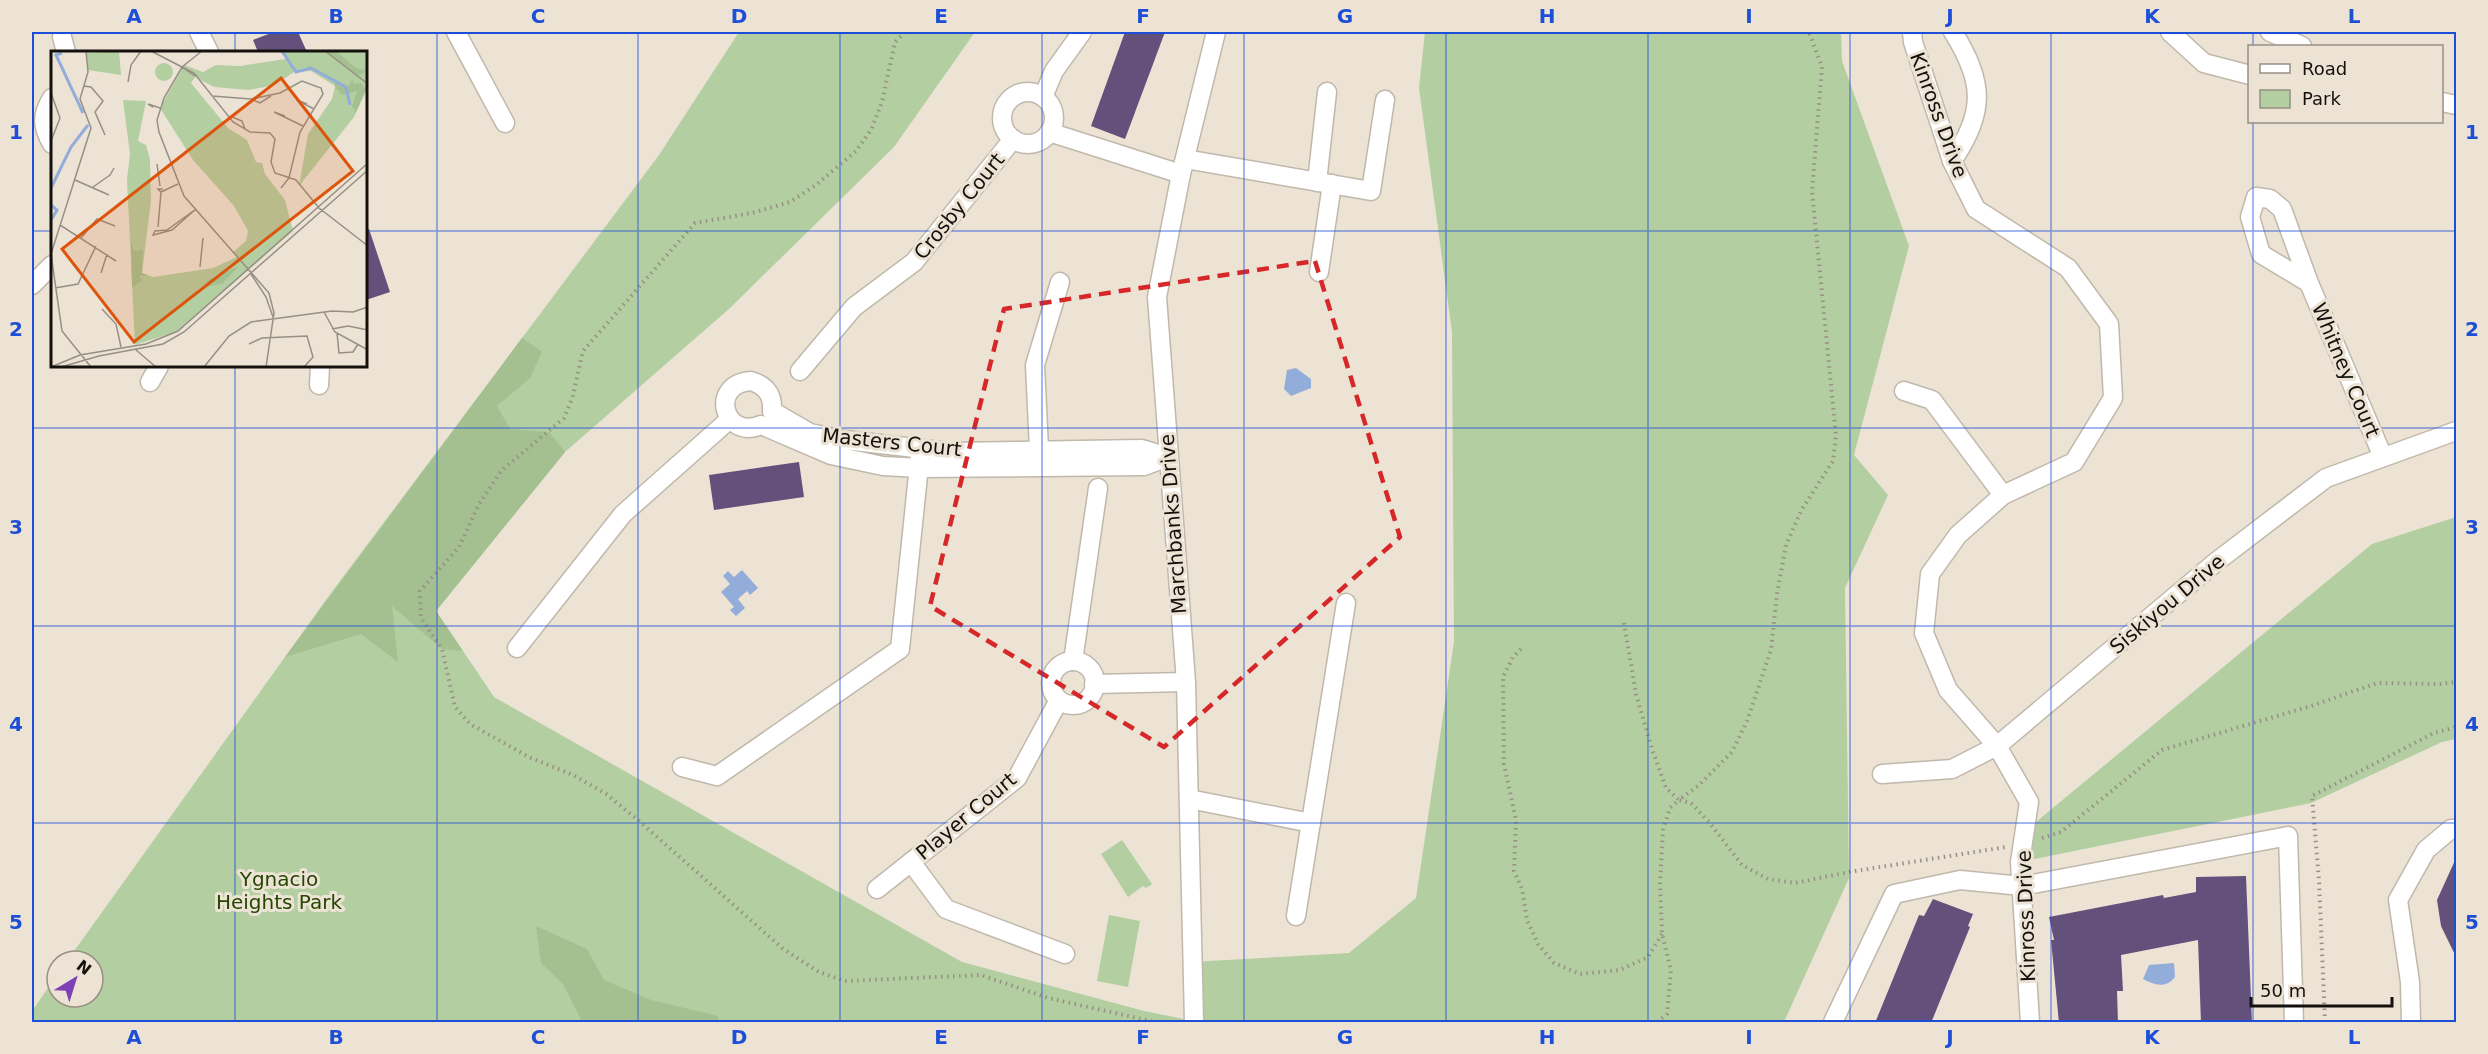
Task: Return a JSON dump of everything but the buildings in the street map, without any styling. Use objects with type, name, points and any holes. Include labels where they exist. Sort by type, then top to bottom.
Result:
[{"type":"street","points":[[199,32],[208,51]]},
{"type":"street","points":[[456,32],[505,123]]},
{"type":"street","points":[[1082,32],[1054,71],[1043,97],[1052,109],[1053,116],[1049,132],[1183,166],[1371,191],[1385,100]]},
{"type":"street","name":"Marchbanks Drive","points":[[1194,1023],[1186,682],[1157,297],[1183,166],[1216,32]]},
{"type":"street","name":"Kinross Drive","points":[[1912,32],[1912,42],[1952,161],[1976,209],[2068,268],[2109,324],[2113,398],[2074,462],[2003,495],[1958,535],[1930,574],[1924,633],[1948,690],[1997,746],[2029,802],[2020,862],[2031,1023]]},
{"type":"street","points":[[1952,161],[1968,139],[1976,117],[1977,86],[1969,57],[1953,32]]},
{"type":"street","points":[[2170,32],[2204,63],[2248,74]]},
{"type":"street","points":[[2270,32],[2300,45]]},
{"type":"street","name":"Crosby Court","points":[[1043,97],[1027,92],[1019,93],[1006,104],[1002,111],[1003,126],[1013,139],[1019,142],[1040,141],[1049,132]]},
{"type":"street","points":[[1319,272],[1327,92]]},
{"type":"street","points":[[51,100],[43,118],[44,130],[51,142]]},
{"type":"street","name":"Crosby Court","points":[[800,371],[854,307],[915,262],[1013,139]]},
{"type":"street","points":[[32,285],[51,266]]},
{"type":"street","points":[[1034,467],[1039,449],[1035,365],[1060,282]]},
{"type":"street","name":"Whitney Court","points":[[2309,283],[2383,458]]},
{"type":"street","points":[[150,382],[158,368]]},
{"type":"street","points":[[319,385],[320,368]]},
{"type":"street","name":"Masters Court","points":[[752,381],[767,390],[772,411],[810,433],[845,440],[950,452],[1142,449],[1168,457],[1144,466],[920,468],[883,466],[831,455],[761,425],[744,428],[730,419],[725,407],[727,395],[736,385],[752,381]]},
{"type":"street","points":[[1904,391],[1932,400],[2003,495]]},
{"type":"street","points":[[517,648],[624,514],[730,419]]},
{"type":"street","name":"Siskiyou Drive","points":[[1882,774],[1952,769],[1997,746],[2216,562],[2326,478],[2457,431]]},
{"type":"street","points":[[682,767],[717,776],[900,649],[920,468],[920,448]]},
{"type":"street","points":[[1073,662],[1098,488]]},
{"type":"street","points":[[1296,916],[1346,603]]},
{"type":"street","points":[[1080,663],[1090,671],[1094,684],[1089,697],[1078,704],[1065,703],[1059,700],[1052,688],[1052,675],[1060,665],[1080,663]]},
{"type":"street","points":[[1094,684],[1186,682]]},
{"type":"street","name":"Player Court","points":[[877,889],[1017,778],[1059,700]]},
{"type":"street","points":[[1189,799],[1311,823]]},
{"type":"street","points":[[2411,1023],[2410,982],[2398,900],[2426,850],[2451,829],[2457,829]]},
{"type":"street","points":[[1833,1023],[1894,894],[1960,880],[2022,886],[2288,836],[2294,1023]]},
{"type":"street","points":[[911,862],[946,909],[1065,954]]},
{"type":"path","points":[[905,32],[895,42],[882,102],[871,130],[856,151],[816,185],[789,202],[752,213],[695,223],[583,351],[572,399],[564,418],[501,471],[478,506],[459,547],[420,591],[421,618],[442,649],[455,707],[470,724],[529,757],[573,775],[606,794],[782,948],[819,972],[845,981],[981,975],[1048,998],[1155,1023]]},
{"type":"path","points":[[1657,1023],[1667,1014],[1671,970],[1662,934],[1660,884],[1663,830],[1670,808],[1699,785],[1732,752],[1747,721],[1771,650],[1777,594],[1786,545],[1802,509],[1833,461],[1836,436],[1812,191],[1822,67],[1809,32]]},
{"type":"path","points":[[1624,623],[1636,694],[1666,788],[1679,800],[1691,803],[1697,809],[1742,865],[1768,879],[1796,883],[2023,844],[2061,832],[2162,750],[2310,706],[2377,683],[2457,682]]},
{"type":"path","points":[[1521,649],[1513,657],[1503,677],[1504,764],[1516,820],[1514,871],[1522,889],[1527,920],[1538,944],[1554,963],[1580,974],[1620,970],[1648,957],[1662,934]]},
{"type":"path","points":[[2325,1023],[2319,881],[2312,796],[2434,733],[2457,727]]},
{"type":"highlighted area","points":[[1315,261],[1400,537],[1164,747],[930,606],[1004,309]]},
{"type":"green space","name":"Ygnacio Heights Park","points":[[739,32],[975,32],[894,147],[730,308],[565,452],[436,611],[494,697],[962,962],[1144,1011],[1194,1021],[1191,962],[1349,953],[1416,898],[1454,642],[1452,332],[1419,88],[1425,32],[1841,32],[1842,61],[1909,246],[1854,455],[1888,495],[1845,588],[1849,878],[1784,1022],[32,1022],[32,1011],[45,992],[45,1009],[105,1009],[105,949],[76,949],[328,597],[659,155]]},
{"type":"green space","points":[[522,338],[542,352],[530,378],[497,406],[510,429],[549,432],[565,452],[436,611],[463,651],[442,649],[392,606],[398,662],[361,634],[285,657]]},
{"type":"green space","points":[[2456,517],[2456,739],[2442,742],[2311,803],[2020,862],[2025,831],[2372,544]]},
{"type":"green space","points":[[1122,840],[1152,884],[1146,888],[1143,886],[1128,897],[1101,854]]},
{"type":"green space","points":[[1109,915],[1140,921],[1128,987],[1097,981]]},
{"type":"green space","points":[[536,926],[587,949],[604,980],[651,1000],[718,1016],[718,1022],[582,1022],[563,984],[541,963]]},
{"type":"water","points":[[1296,368],[1311,379],[1311,388],[1291,396],[1284,389],[1287,370]]},
{"type":"water","points":[[742,570],[758,588],[750,595],[747,591],[738,599],[745,608],[736,616],[730,610],[734,607],[721,592],[730,584],[723,576],[728,571],[734,577]]},
{"type":"water","points":[[2174,963],[2175,977],[2168,983],[2156,984],[2143,979],[2149,965]]}]
